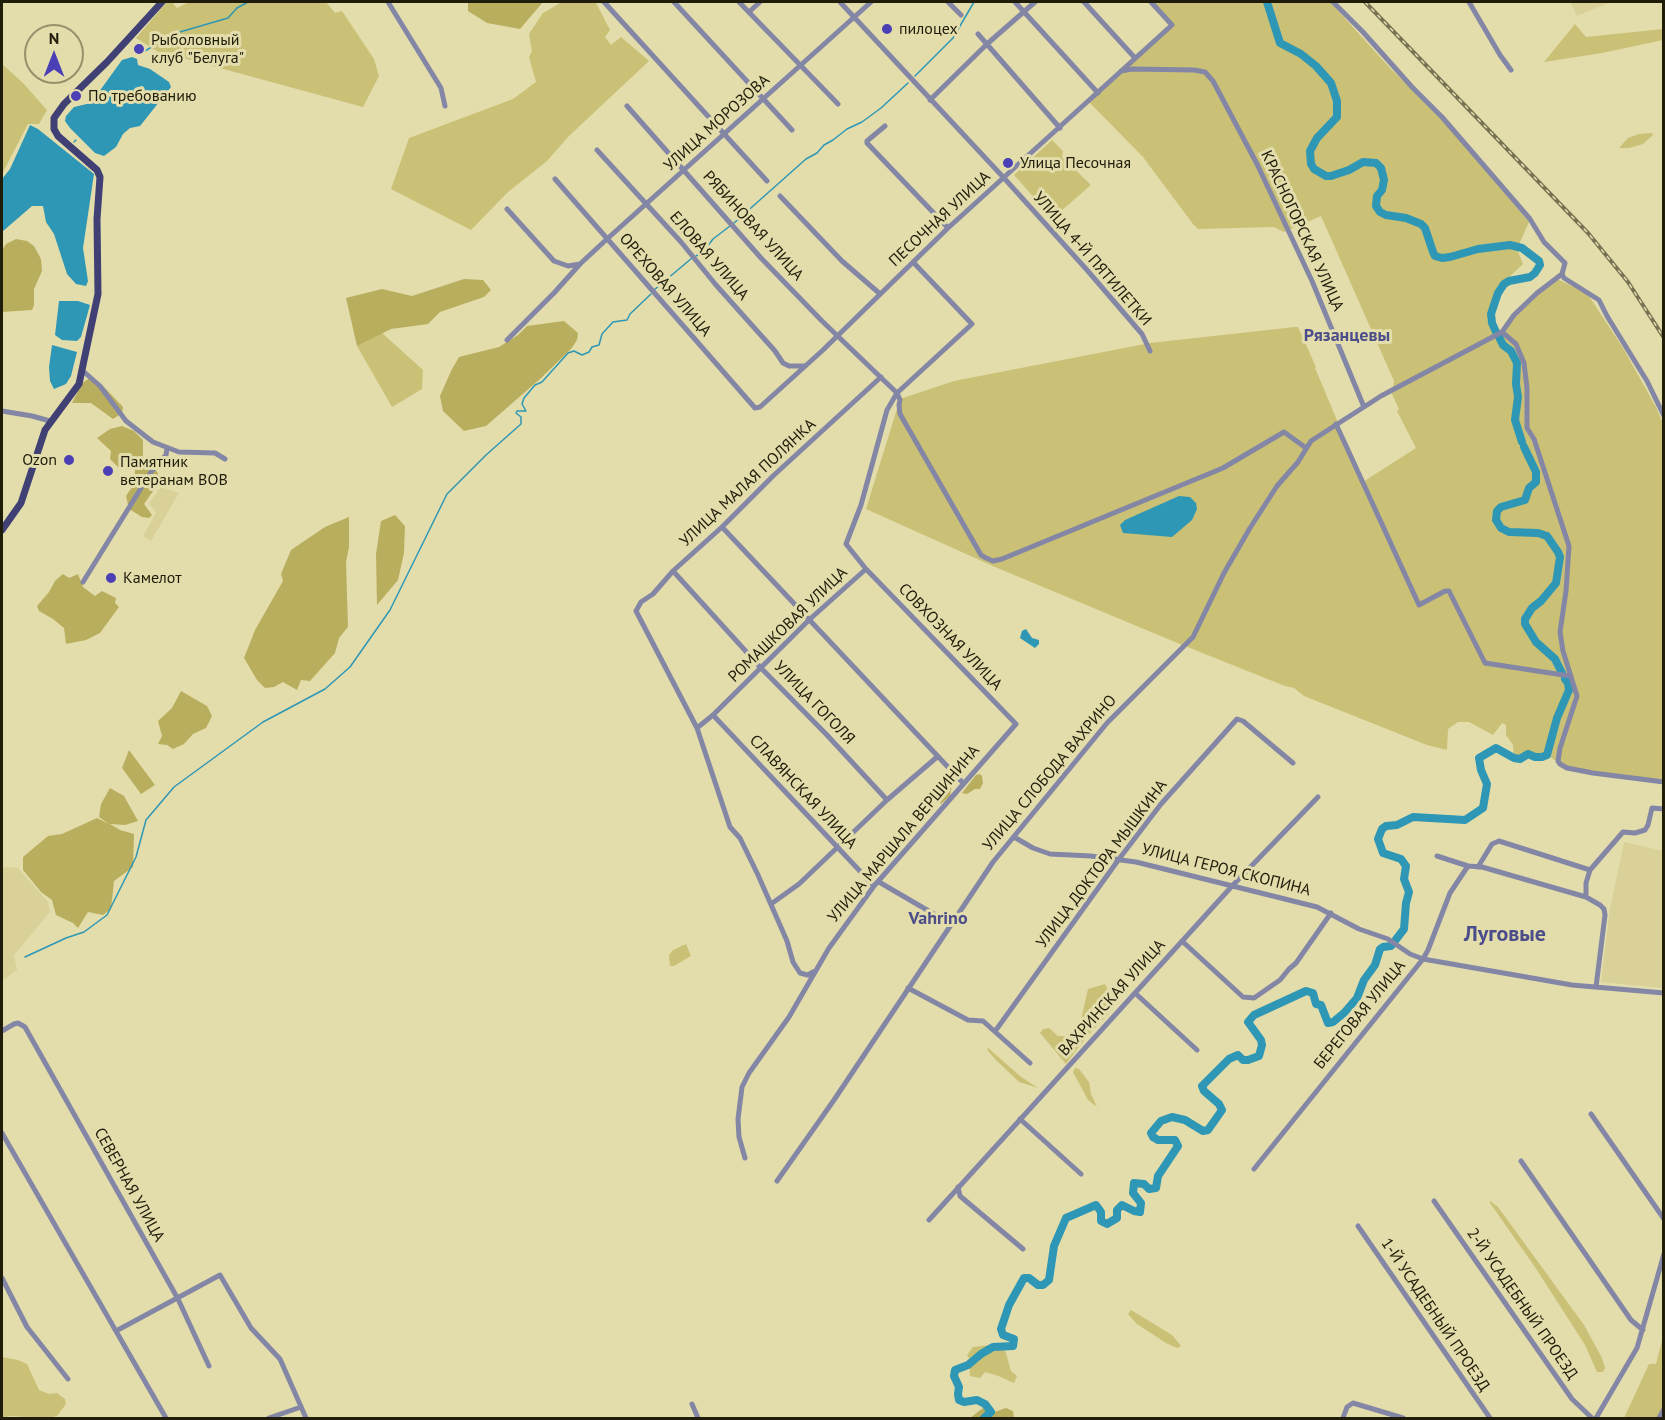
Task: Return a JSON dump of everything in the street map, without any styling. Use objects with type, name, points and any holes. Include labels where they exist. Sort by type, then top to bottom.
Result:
[{"type":"main road","points":[[2,530],[21,503],[37,450],[50,422],[79,384],[98,294],[100,177],[97,170],[58,136],[54,129],[54,118],[64,104],[107,62],[162,2]]},
{"type":"street","points":[[388,2],[441,88],[445,106]]},
{"type":"street","points":[[604,2],[767,181]]},
{"type":"street","points":[[674,2],[792,130]]},
{"type":"street","points":[[739,2],[838,104]]},
{"type":"street","points":[[749,12],[760,2]]},
{"type":"street","name":"УЛИЦА 4-Й ПЯТИЛЕТКИ","points":[[840,2],[1004,178],[1142,334],[1150,351]]},
{"type":"street","name":"УЛИЦА МОРОЗОВА","points":[[507,340],[580,264],[871,2]]},
{"type":"street","points":[[948,2],[961,15]]},
{"type":"street","points":[[1015,2],[1098,93]]},
{"type":"street","points":[[930,100],[987,44],[1035,2]]},
{"type":"street","points":[[1084,2],[1135,58]]},
{"type":"street","name":"ПЕСОЧНАЯ УЛИЦА","points":[[755,408],[765,403],[948,228],[1172,25],[1151,2]]},
{"type":"street","points":[[1333,2],[1442,117],[1530,219],[1544,242],[1564,262],[1562,274],[1566,280],[1599,300],[1647,381],[1664,416]]},
{"type":"street","points":[[1469,2],[1511,70]]},
{"type":"street","points":[[978,34],[1060,128]]},
{"type":"street","name":"КРАСНОГОРСКАЯ УЛИЦА","points":[[1120,71],[1151,69],[1205,72],[1213,81],[1270,192],[1312,281],[1364,407]]},
{"type":"street","name":"РЯБИНОВАЯ УЛИЦА","points":[[627,106],[761,258],[897,393]]},
{"type":"street","points":[[885,126],[867,143],[948,228]]},
{"type":"street","name":"ЕЛОВАЯ УЛИЦА","points":[[597,150],[692,254],[783,363],[789,366],[805,366]]},
{"type":"street","name":"ОРЕХОВАЯ УЛИЦА","points":[[555,179],[755,408]]},
{"type":"street","points":[[780,196],[842,261],[879,293]]},
{"type":"street","points":[[507,209],[554,261],[568,266],[580,264]]},
{"type":"street","name":"РОМАШКОВАЯ УЛИЦА","points":[[697,728],[810,619],[866,569],[846,544],[854,528],[887,410],[897,393],[972,324],[913,262]]},
{"type":"street","points":[[1562,274],[1537,293],[1514,315],[1498,335],[1516,344],[1524,363],[1527,388],[1527,428],[1534,439],[1569,546],[1560,632],[1577,696],[1558,760],[1560,764],[1593,773],[1664,782]]},
{"type":"street","name":"УЛИЦА СЛОБОДА ВАХРИНО","points":[[777,1181],[993,862],[1113,716],[1193,637],[1228,564],[1277,486],[1298,462],[1306,448],[1318,435],[1381,396],[1498,335]]},
{"type":"street","points":[[83,371],[100,386],[126,422],[153,442],[191,454],[214,453],[225,459]]},
{"type":"street","name":"УЛИЦА МАЛАЯ ПОЛЯНКА","points":[[697,728],[636,611],[640,602],[653,594],[773,476],[881,377]]},
{"type":"street","points":[[897,393],[900,400],[900,414],[981,555],[993,561],[1223,468],[1284,432],[1306,448]]},
{"type":"street","points":[[2,411],[32,416],[50,422]]},
{"type":"street","points":[[1336,424],[1419,605],[1449,591],[1485,663],[1570,676]]},
{"type":"street","points":[[83,582],[151,472],[166,455],[167,448]]},
{"type":"street","points":[[722,527],[963,783]]},
{"type":"street","name":"СОВХОЗНАЯ УЛИЦА","points":[[866,569],[1016,724]]},
{"type":"street","name":"УЛИЦА ГОГОЛЯ","points":[[673,572],[887,800]]},
{"type":"street","name":"СЛАВЯНСКАЯ УЛИЦА","points":[[713,715],[837,849],[877,884],[951,924]]},
{"type":"street","name":"УЛИЦА ДОКТОРА МЫШКИНА","points":[[996,1030],[1161,804],[1237,719],[1243,721],[1293,764]]},
{"type":"street","name":"УЛИЦА МАРШАЛА ВЕРШИНИНА","points":[[745,1158],[739,1137],[738,1119],[742,1087],[749,1073],[789,1017],[829,948],[877,884],[1016,724]]},
{"type":"street","points":[[697,728],[730,826],[740,838],[771,904],[787,941],[793,962],[800,973],[808,975],[815,971]]},
{"type":"street","points":[[771,904],[799,884],[887,800],[937,757]]},
{"type":"street","name":"ВАХРИНСКАЯ УЛИЦА","points":[[929,1220],[1182,940],[1317,797]]},
{"type":"street","points":[[1586,897],[1586,883],[1590,870],[1623,832],[1635,833],[1645,830],[1652,808],[1664,809]]},
{"type":"street","name":"УЛИЦА ГЕРОЯ СКОПИНА","points":[[1014,837],[1033,848],[1050,854],[1119,859],[1317,907],[1423,959],[1572,985],[1664,993]]},
{"type":"street","points":[[1478,867],[1492,844],[1499,841],[1590,870]]},
{"type":"street","points":[[1437,856],[1468,867],[1478,867],[1586,897],[1604,909],[1596,987]]},
{"type":"street","name":"БЕРЕГОВАЯ УЛИЦА","points":[[1254,1168],[1423,959],[1450,893],[1468,867]]},
{"type":"street","points":[[1182,940],[1243,997],[1254,998],[1280,980],[1296,963],[1331,913]]},
{"type":"street","points":[[908,988],[968,1020],[983,1021],[996,1030],[1030,1063]]},
{"type":"street","points":[[1135,993],[1197,1050]]},
{"type":"street","name":"СЕВЕРНАЯ УЛИЦА","points":[[2,1031],[9,1025],[18,1023],[25,1027],[178,1299],[209,1366]]},
{"type":"street","points":[[1591,1114],[1664,1219]]},
{"type":"street","points":[[1020,1119],[1082,1174]]},
{"type":"street","points":[[2,1133],[166,1419]]},
{"type":"street","points":[[1521,1161],[1631,1320],[1643,1330]]},
{"type":"street","points":[[958,1187],[960,1196],[1023,1249]]},
{"type":"street","name":"2-Й УСАДЕБНЫЙ ПРОЕЗД","points":[[1434,1202],[1572,1399],[1594,1419]]},
{"type":"street","name":"1-Й УСАДЕБНЫЙ ПРОЕЗД","points":[[1358,1226],[1490,1419]]},
{"type":"street","points":[[1594,1419],[1637,1348],[1664,1254]]},
{"type":"street","points":[[116,1331],[220,1275],[251,1328],[280,1359],[306,1419]]},
{"type":"street","points":[[2,1278],[27,1327],[68,1378]]},
{"type":"street","points":[[1343,1419],[1347,1407],[1353,1403],[1403,1419]]},
{"type":"street","points":[[692,1404],[698,1419]]},
{"type":"street","points":[[269,1419],[301,1407]]},
{"type":"street","points":[[1659,1419],[1664,1409]]},
{"type":"shaded area","points":[[167,2],[172,2],[177,8],[189,2],[326,2],[335,13],[342,11],[374,59],[379,76],[363,107],[176,56],[168,58],[136,38]]},
{"type":"shaded area","points":[[468,2],[543,2],[520,29],[487,23],[468,11]]},
{"type":"shaded area","points":[[562,2],[596,3],[610,30],[605,37],[611,45],[621,37],[649,61],[569,136],[547,161],[508,192],[471,230],[391,189],[409,138],[513,99],[536,82],[529,57],[532,51],[529,34],[543,13]]},
{"type":"shaded area","points":[[1153,2],[1330,2],[1391,69],[1436,113],[1529,222],[1517,249],[1523,264],[1504,282],[1493,301],[1487,320],[1502,332],[1510,321],[1555,278],[1587,293],[1623,348],[1664,426],[1663,782],[1567,768],[1547,755],[1535,757],[1528,754],[1520,759],[1514,758],[1513,745],[1506,735],[1506,725],[1502,723],[1493,735],[1469,722],[1458,722],[1448,729],[1447,750],[1427,745],[1304,696],[1294,688],[1175,642],[995,567],[866,509],[900,399],[954,381],[1150,343],[1298,327],[1363,482],[1416,448],[1397,411],[1399,409],[1392,394],[1394,381],[1321,216],[1284,232],[1274,227],[1198,229],[1143,157],[1087,100],[1171,23]]},
{"type":"shaded area","points":[[1570,2],[1611,2],[1577,16]]},
{"type":"shaded area","points":[[1575,24],[1586,37],[1663,29],[1663,40],[1544,62]]},
{"type":"shaded area","points":[[2,64],[47,110],[39,124],[28,124],[2,174]]},
{"type":"shaded area","points":[[1652,133],[1653,135],[1643,144],[1619,148],[1628,138]]},
{"type":"shaded area","points":[[1052,140],[1063,151],[1062,157],[1091,185],[1054,220],[1014,175]]},
{"type":"shaded area","points":[[16,239],[27,241],[34,246],[41,259],[42,271],[34,289],[32,310],[2,312],[2,250],[6,244]]},
{"type":"shaded area","points":[[464,279],[483,280],[491,290],[484,297],[440,312],[428,324],[391,329],[357,346],[346,298],[382,289],[412,296]]},
{"type":"shaded area","points":[[564,321],[578,333],[577,340],[571,349],[486,426],[464,431],[443,411],[440,396],[459,357],[499,347],[518,335],[527,326]]},
{"type":"shaded area","points":[[382,333],[423,370],[422,389],[392,407],[357,346]]},
{"type":"shaded area","points":[[90,378],[105,388],[123,407],[122,413],[113,419],[91,403],[72,403],[82,383]]},
{"type":"shaded area","points":[[122,426],[134,431],[143,440],[143,457],[158,473],[158,484],[144,504],[152,515],[149,518],[142,517],[129,509],[126,496],[134,484],[135,470],[128,466],[120,469],[110,459],[111,451],[97,438],[110,429]]},
{"type":"shaded area","points":[[161,487],[179,493],[151,541],[143,536],[156,513],[149,503]]},
{"type":"shaded area","points":[[395,515],[405,526],[404,553],[398,580],[377,605],[376,554],[381,521]]},
{"type":"shaded area","points":[[349,517],[349,547],[346,562],[348,627],[339,638],[335,653],[310,681],[301,680],[297,690],[283,682],[274,687],[265,688],[257,680],[244,658],[255,630],[283,581],[281,574],[291,550],[325,527]]},
{"type":"shaded area","points":[[63,574],[69,578],[78,574],[83,587],[95,596],[102,591],[116,598],[115,603],[119,607],[100,633],[86,640],[66,644],[64,628],[39,611],[37,606]]},
{"type":"shaded area","points":[[181,691],[207,706],[212,716],[206,728],[193,734],[184,744],[173,749],[167,745],[158,744],[162,736],[158,721],[172,708]]},
{"type":"shaded area","points":[[129,750],[155,785],[141,794],[122,768]]},
{"type":"shaded area","points":[[980,774],[983,783],[980,789],[967,794],[962,793],[976,775]]},
{"type":"shaded area","points":[[945,776],[952,785],[950,796],[941,804],[932,793]]},
{"type":"shaded area","points":[[110,788],[124,796],[138,821],[125,825],[110,824],[134,834],[133,867],[114,881],[111,909],[103,915],[88,912],[78,928],[56,915],[52,900],[41,892],[23,870],[23,857],[48,836],[62,834],[97,818],[109,824],[99,817],[101,804]]},
{"type":"shaded area","points":[[1624,842],[1663,851],[1663,988],[1601,982],[1610,909]]},
{"type":"shaded area","points":[[2,868],[18,868],[48,902],[50,912],[14,955],[17,970],[2,981]]},
{"type":"shaded area","points":[[686,944],[691,956],[670,966],[669,955],[673,950]]},
{"type":"shaded area","points":[[1105,984],[1114,1001],[1107,1015],[1066,1064],[1040,1033],[1043,1029],[1049,1028],[1058,1036],[1069,1036],[1080,1024],[1088,989]]},
{"type":"shaded area","points":[[987,1047],[1020,1076],[1038,1088],[1019,1082],[995,1059]]},
{"type":"shaded area","points":[[1075,1068],[1079,1069],[1089,1082],[1097,1107],[1088,1100],[1073,1072]]},
{"type":"shaded area","points":[[1490,1201],[1498,1207],[1584,1325],[1602,1358],[1605,1368],[1603,1372],[1597,1372],[1585,1345]]},
{"type":"shaded area","points":[[1131,1310],[1172,1335],[1181,1346],[1177,1348],[1166,1343],[1137,1324],[1128,1314]]},
{"type":"shaded area","points":[[1663,1337],[1663,1418],[1624,1418],[1649,1364],[1656,1364]]},
{"type":"shaded area","points":[[1004,1346],[1011,1371],[1017,1376],[1014,1383],[985,1372],[980,1378],[970,1376],[967,1355],[973,1347]]},
{"type":"shaded area","points":[[2,1357],[27,1364],[39,1390],[49,1394],[57,1393],[65,1399],[66,1404],[57,1416],[2,1418]]},
{"type":"shaded area","points":[[983,1408],[989,1414],[1006,1408],[1013,1411],[1014,1418],[970,1418]]},
{"type":"water","points":[[132,57],[137,59],[138,65],[150,69],[169,82],[171,87],[140,126],[130,128],[123,134],[116,147],[104,156],[95,153],[70,128],[65,121],[66,116],[74,107],[91,103],[122,60]]},
{"type":"water","points":[[30,125],[94,174],[83,248],[88,281],[86,286],[76,284],[67,274],[54,234],[46,222],[43,206],[32,206],[2,232],[2,179],[10,169]]},
{"type":"water","points":[[59,301],[78,301],[90,305],[81,337],[77,341],[62,340],[55,335]]},
{"type":"water","points":[[52,345],[77,352],[71,376],[66,384],[54,389],[50,381],[49,367]]},
{"type":"water","points":[[1179,496],[1190,497],[1196,503],[1197,509],[1192,520],[1172,537],[1123,533],[1120,525],[1125,520]]},
{"type":"water","points":[[1026,629],[1032,638],[1039,640],[1035,648],[1020,638],[1022,631]]},
{"type":"waterway","points":[[140,54],[173,34],[228,18],[237,8],[248,2]]},
{"type":"waterway","points":[[915,76],[953,38],[974,2]]},
{"type":"waterway","points":[[1267,2],[1280,43],[1301,54],[1316,66],[1331,83],[1337,101],[1337,117],[1317,138],[1310,151],[1311,164],[1314,169],[1326,176],[1331,176],[1363,162],[1376,163],[1381,168],[1384,180],[1382,190],[1377,196],[1376,206],[1386,215],[1406,218],[1421,224],[1425,228],[1435,256],[1450,257],[1478,249],[1510,245],[1522,248],[1539,261],[1540,265],[1530,277],[1509,281],[1498,293],[1491,314],[1496,332]]},
{"type":"waterway","points":[[734,223],[806,159],[881,108],[908,83]]},
{"type":"waterway","points":[[696,256],[730,226]]},
{"type":"waterway","points":[[654,290],[692,258]]},
{"type":"waterway","points":[[25,957],[84,932],[107,915],[136,857],[146,820],[174,787],[263,722],[325,689],[350,667],[390,610],[447,494],[521,424],[521,417],[516,413],[526,411],[522,404],[524,398],[568,353],[574,351],[582,355],[589,352],[592,347],[599,345],[602,334],[613,322],[627,320],[630,314],[651,294]]},
{"type":"waterway","points":[[1499,337],[1503,345],[1511,351],[1517,363],[1518,397],[1515,420],[1522,442]]},
{"type":"waterway","points":[[1524,447],[1536,472],[1536,482],[1529,488],[1525,500],[1501,507],[1497,511],[1496,520],[1501,528],[1509,532],[1538,533],[1547,536],[1558,552],[1560,557],[1556,583],[1532,608],[1525,619],[1525,624],[1536,642],[1555,659],[1562,673]]},
{"type":"waterway","points":[[984,1418],[991,1412],[985,1404],[977,1400],[964,1402],[959,1400],[955,1370],[968,1365],[993,1347],[1013,1346],[1014,1339],[1003,1335],[1001,1329],[1009,1305],[1024,1278],[1029,1278],[1038,1285],[1043,1285],[1049,1280],[1054,1246],[1066,1218],[1096,1205],[1101,1212],[1101,1221],[1107,1224],[1117,1218],[1117,1210],[1122,1205],[1140,1212],[1141,1203],[1133,1193],[1134,1183],[1144,1184],[1149,1189],[1156,1188],[1158,1176],[1178,1146],[1175,1140],[1158,1140],[1151,1133],[1161,1121],[1172,1117],[1185,1120],[1203,1131],[1208,1130],[1222,1110],[1202,1086],[1229,1059],[1238,1055],[1243,1060],[1259,1056],[1261,1040],[1248,1022],[1254,1015],[1306,991],[1313,993],[1316,1004],[1321,1005],[1328,1023],[1333,1022],[1344,1013],[1357,998],[1364,980],[1375,965],[1380,949],[1391,946],[1404,929],[1409,892],[1404,879],[1406,866],[1401,859],[1383,853],[1378,839],[1382,829],[1413,817],[1465,820],[1483,808],[1487,784],[1479,758],[1496,748],[1520,759],[1528,754],[1535,757],[1547,755],[1557,718],[1569,690],[1565,679]]},
{"type":"railway","points":[[1365,2],[1588,233],[1628,282],[1664,338]]},
{"type":"place","name":"пилоцех","points":[[887,29]]},
{"type":"place","name":"Рыболовный клуб \"Белуга\"","points":[[139,49]]},
{"type":"place","name":"По требованию","points":[[76,96]]},
{"type":"place","name":"Улица Песочная","points":[[1008,163]]},
{"type":"place","name":"Ozon","points":[[69,460]]},
{"type":"place","name":"Памятник ветеранам ВОВ","points":[[108,471]]},
{"type":"place","name":"Камелот","points":[[111,578]]},
{"type":"district","name":"Рязанцевы","points":[[1347,336]]},
{"type":"district","name":"Vahrino","points":[[938,919]]},
{"type":"district","name":"Луговые","points":[[1505,935]]}]
